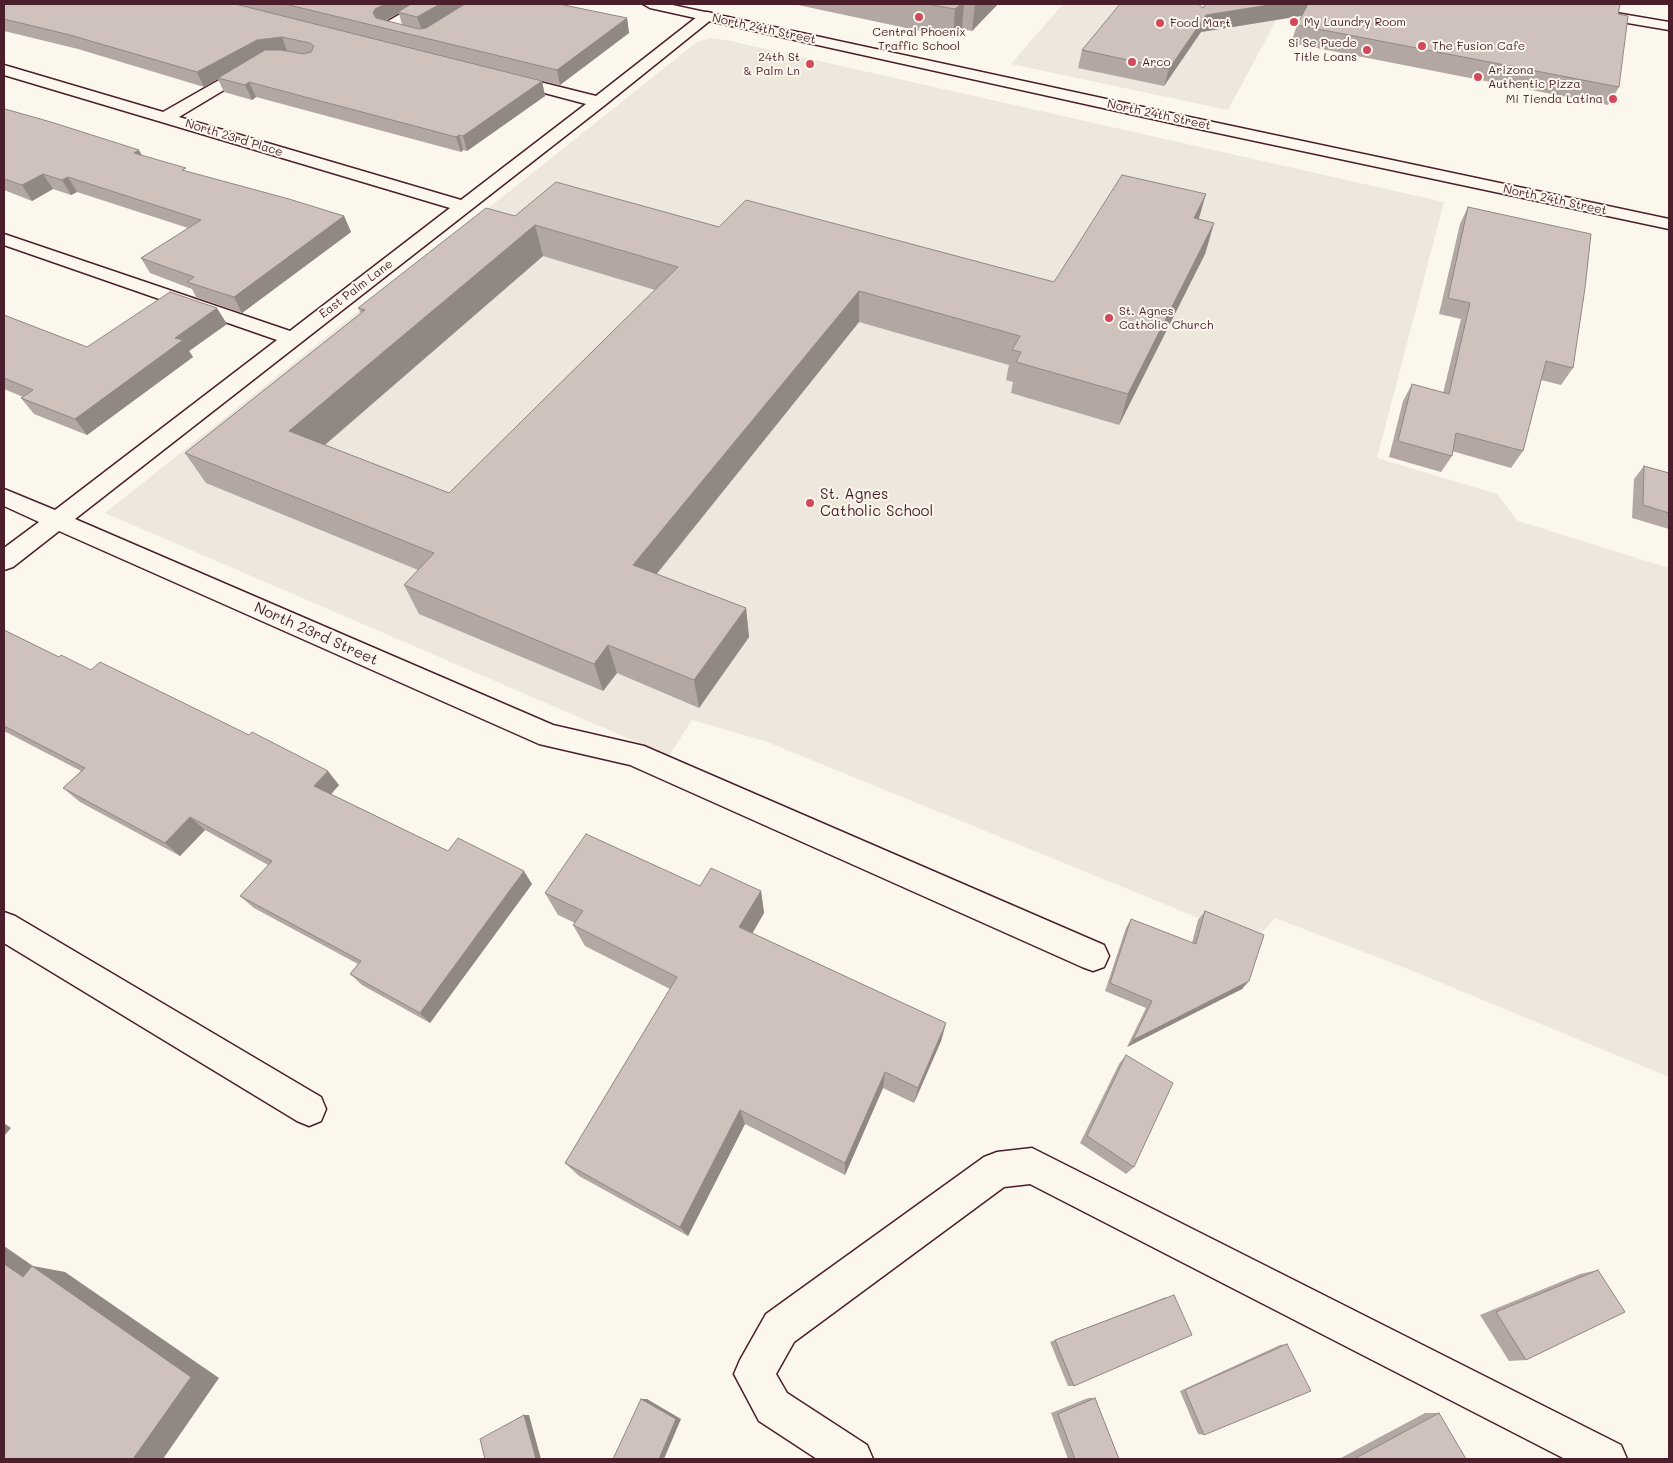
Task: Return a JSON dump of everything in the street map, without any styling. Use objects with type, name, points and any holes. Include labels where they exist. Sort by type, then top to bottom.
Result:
[{"type":"street","points":[[424,38],[386,28],[428,4]]},
{"type":"street","name":"North 24th Street","points":[[650,4],[1180,120],[1669,224]]},
{"type":"street","points":[[1539,4],[1669,26]]},
{"type":"street","name":"East Palm Lane","points":[[4,561],[291,338],[464,207],[707,16]]},
{"type":"street","points":[[165,118],[268,59]]},
{"type":"street","name":"North 23rd Place","points":[[4,70],[464,207]]},
{"type":"street","points":[[490,74],[599,102]]},
{"type":"street","points":[[4,239],[291,338]]},
{"type":"street","name":"North 23rd Street","points":[[4,497],[549,736],[634,754],[1092,956]]},
{"type":"street","points":[[4,926],[309,1110]]},
{"type":"street","points":[[853,1459],[773,1407],[754,1374],[780,1328],[997,1170],[1032,1166],[1608,1459]]},
{"type":"shaded area","points":[[1063,4],[1285,4],[1228,110],[1011,64]]},
{"type":"shaded area","name":"St. Agnes Catholic School","points":[[710,38],[726,40],[1444,202],[1377,458],[1497,494],[1518,521],[1669,568],[1669,1077],[1408,969],[1275,918],[1255,941],[765,741],[692,720],[669,756],[105,513],[697,42]]},
{"type":"building","points":[[4,4],[235,4],[542,81],[463,136],[459,135],[456,137],[249,82],[245,85],[218,78],[265,50],[281,50],[304,54],[311,52],[314,46],[310,43],[282,37],[257,40],[197,72],[70,35],[4,19]]},
{"type":"building","points":[[285,4],[385,4],[375,9],[373,13],[376,18],[419,29],[426,28],[465,4],[559,4],[627,18],[557,70]]},
{"type":"building","points":[[411,4],[440,4],[417,17],[398,12]]},
{"type":"building","points":[[927,4],[961,4],[955,9]]},
{"type":"building","points":[[1120,4],[1198,4],[1203,8],[1206,4],[1275,4],[1206,15],[1169,69],[1082,50]]},
{"type":"building","points":[[1308,4],[1620,5],[1618,14],[1628,16],[1619,87],[1297,25]]},
{"type":"building","points":[[5,109],[139,150],[134,153],[186,168],[182,170],[344,216],[234,297],[187,282],[194,277],[141,258],[201,220],[68,177],[62,180],[43,174],[22,185],[4,179]]},
{"type":"building","points":[[1122,175],[1206,194],[1194,218],[1214,223],[1128,394],[1016,362],[1021,352],[1012,350],[1020,336],[859,291],[633,565],[746,608],[694,680],[608,645],[594,664],[404,585],[434,553],[185,453],[365,310],[358,308],[486,208],[515,216],[556,182],[719,227],[746,200],[1054,282]],"holes":[[[535,225],[678,267],[449,493],[289,431]]]},
{"type":"building","points":[[1468,207],[1591,234],[1573,368],[1546,361],[1523,451],[1456,433],[1452,456],[1398,441],[1412,384],[1449,394],[1470,303],[1448,298]]},
{"type":"building","points":[[170,292],[217,308],[175,338],[183,340],[75,419],[21,398],[33,390],[4,378],[4,315],[87,347]]},
{"type":"building","points":[[1644,466],[1669,473],[1669,513],[1643,505]]},
{"type":"building","points":[[4,630],[59,657],[61,655],[91,670],[100,662],[249,735],[252,732],[328,771],[314,786],[448,851],[458,838],[524,871],[420,1013],[350,974],[361,961],[240,896],[272,861],[190,817],[165,843],[63,788],[85,768],[4,726]]},
{"type":"building","points":[[586,834],[700,886],[711,868],[761,891],[739,927],[946,1023],[918,1088],[885,1072],[845,1163],[740,1110],[680,1227],[565,1163],[677,977],[573,925],[583,911],[545,893]]},
{"type":"building","points":[[1205,911],[1264,935],[1249,981],[1133,1040],[1152,1001],[1110,983],[1131,919],[1196,944]]},
{"type":"building","points":[[1126,1055],[1173,1083],[1134,1167],[1087,1136]]},
{"type":"building","points":[[4,1264],[23,1277],[32,1266],[191,1377],[133,1459],[4,1459]]},
{"type":"building","points":[[1598,1270],[1625,1312],[1526,1360],[1496,1312]]},
{"type":"building","points":[[1174,1295],[1192,1335],[1074,1386],[1055,1340]]},
{"type":"building","points":[[1287,1344],[1311,1391],[1204,1435],[1185,1390]]},
{"type":"building","points":[[1095,1398],[1119,1459],[1075,1459],[1058,1414]]},
{"type":"building","points":[[641,1399],[676,1419],[659,1459],[613,1459]]},
{"type":"building","points":[[1439,1413],[1466,1459],[1354,1459]]},
{"type":"building","points":[[524,1415],[536,1459],[485,1459],[480,1439]]},
{"type":"place","name":"Central Phoenix Traffic School","points":[[919,17]]},
{"type":"place","name":"My Laundry Room","points":[[1294,22]]},
{"type":"place","name":"Food Mart","points":[[1160,23]]},
{"type":"place","name":"The Fusion Cafe","points":[[1422,46]]},
{"type":"place","name":"Si Se Puede Title Loans","points":[[1367,50]]},
{"type":"place","name":"Arco","points":[[1132,62]]},
{"type":"place","name":"24th St & Palm Ln","points":[[810,64]]},
{"type":"place","name":"Arizona Authentic Pizza","points":[[1478,77]]},
{"type":"place","name":"Mi Tienda Latina","points":[[1613,99]]},
{"type":"place","name":"St. Agnes Catholic Church","points":[[1109,318]]},
{"type":"place","name":"St. Agnes Catholic School","points":[[810,503]]}]
